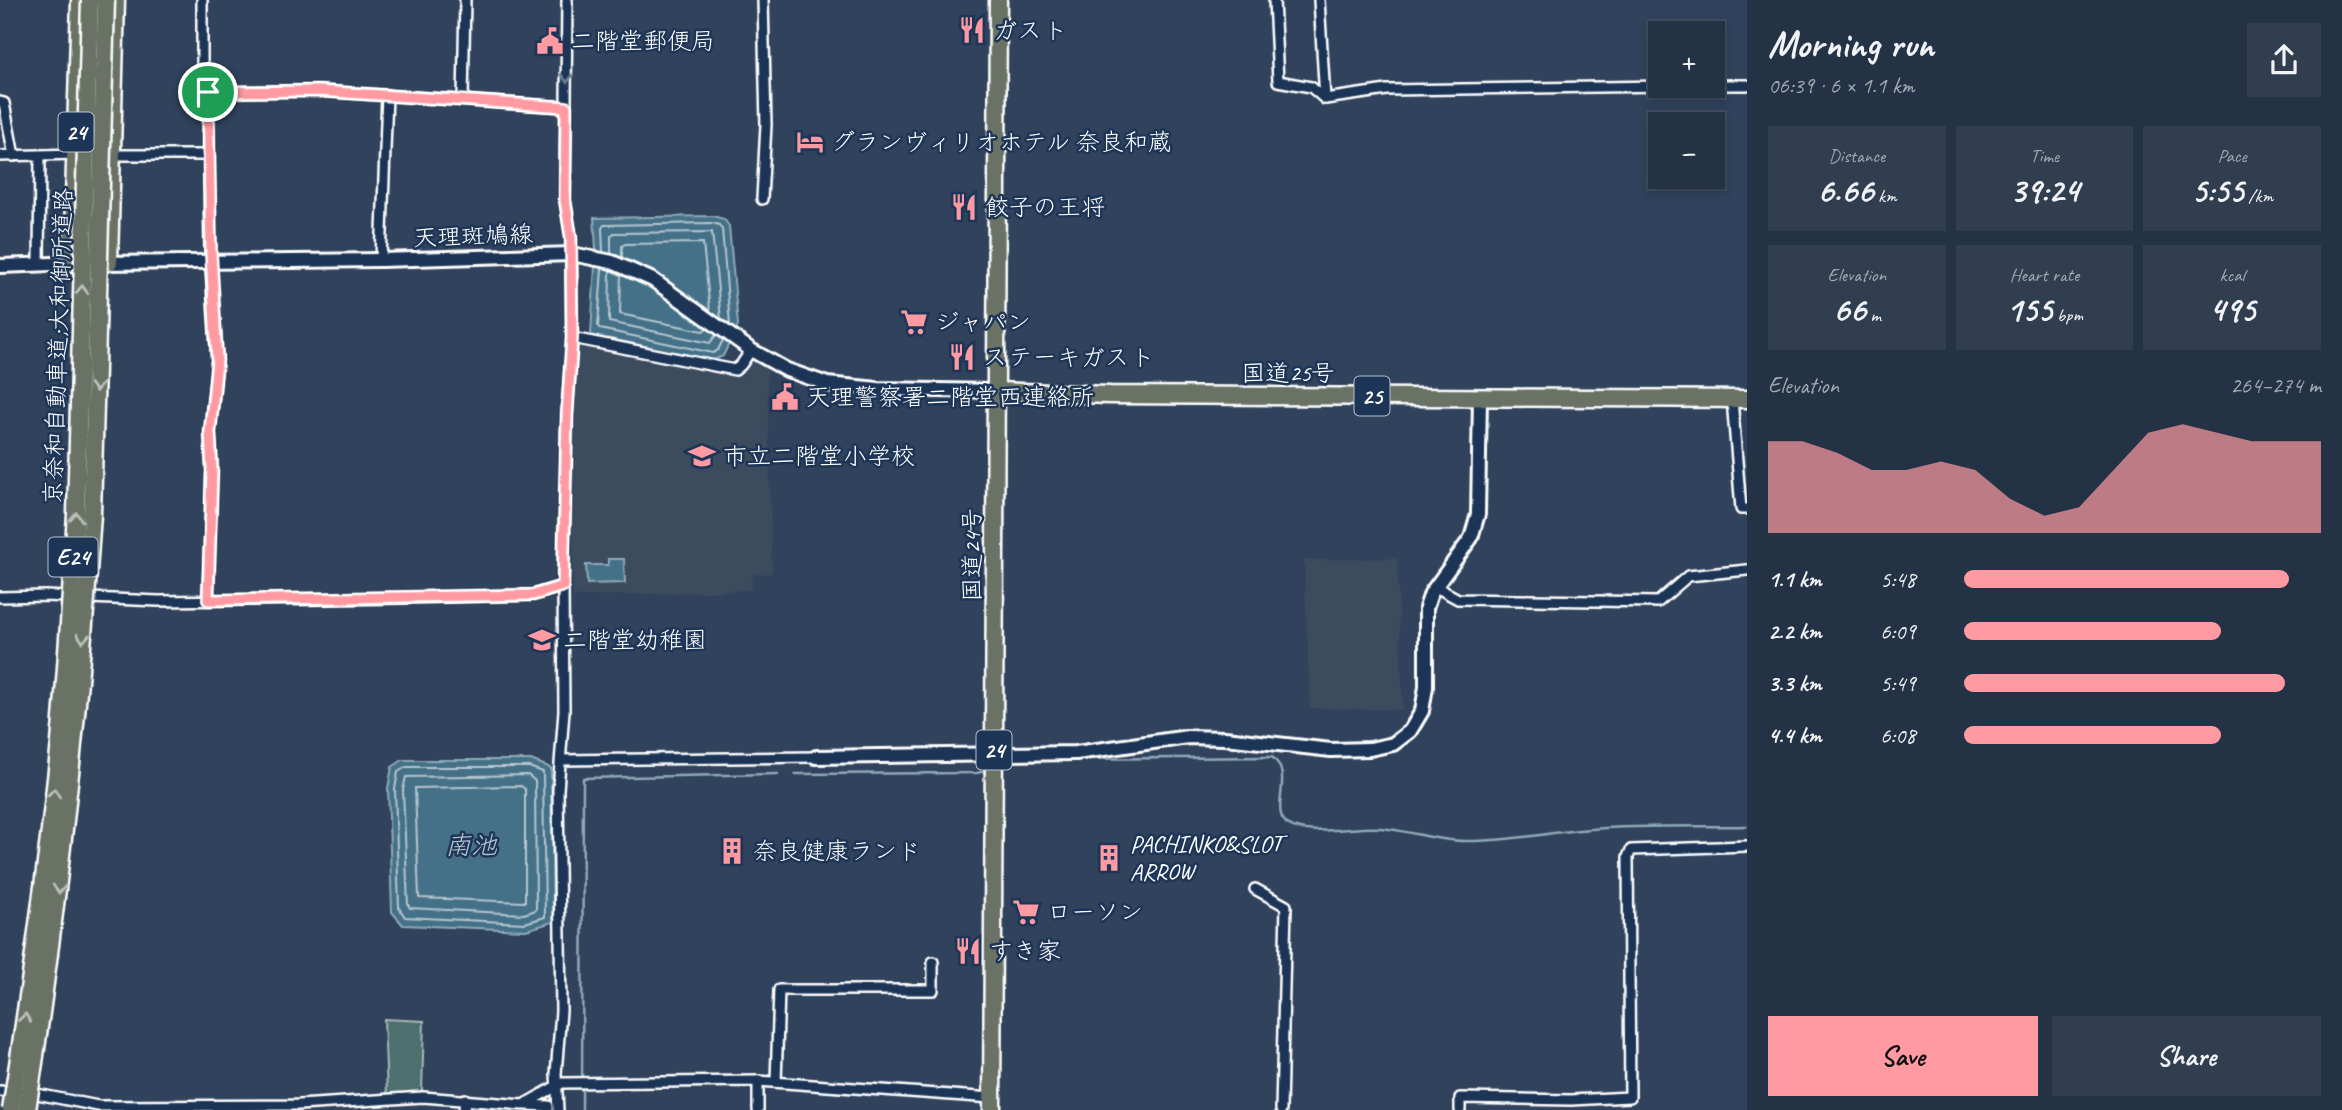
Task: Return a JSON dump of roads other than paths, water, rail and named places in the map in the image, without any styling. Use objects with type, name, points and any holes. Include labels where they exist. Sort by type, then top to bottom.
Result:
[{"type":"highway","name":"24","points":[[72,264],[80,0]]},
{"type":"highway","name":"京奈和自動車道;大和御所道路","points":[[11,1110],[40,913],[60,740],[71,594],[76,514],[90,0]]},
{"type":"highway","name":"京奈和自動車道;大和御所道路","points":[[27,1110],[55,917],[75,743],[87,593],[92,515],[106,0]]},
{"type":"highway","name":"24","points":[[109,262],[116,0]]},
{"type":"highway","name":"国道24号","points":[[992,1104],[998,0]]},
{"type":"highway","name":"国道25号","points":[[996,391],[1110,395],[1740,399]]},
{"type":"main road","name":"天理斑鳩線","points":[[0,266],[572,254],[630,268],[653,280],[745,346],[787,370],[827,384],[878,389],[996,391]]},
{"type":"main road","points":[[816,757],[1076,753],[1188,737],[1225,738],[1331,750],[1370,749],[1393,744],[1410,731],[1422,711],[1426,687],[1426,608],[1436,587],[1471,538],[1478,514],[1480,397]]},
{"type":"street","points":[[202,0],[202,92],[318,91],[566,107]]},
{"type":"street","points":[[463,99],[465,0]]},
{"type":"street","points":[[0,1091],[37,1094],[98,1108],[384,1106],[423,1097],[551,1109],[561,1011],[558,790],[564,710],[563,586],[567,416],[572,338],[572,254],[565,200],[567,0]]},
{"type":"street","points":[[762,199],[766,125],[764,0]]},
{"type":"street","points":[[1274,0],[1278,81],[1311,87],[1325,99],[1387,90],[1648,86]]},
{"type":"street","points":[[1319,0],[1325,99]]},
{"type":"street","points":[[1725,85],[1747,85]]},
{"type":"street","points":[[208,92],[211,261],[217,360],[210,432],[212,470],[208,600]]},
{"type":"street","points":[[381,260],[387,95]]},
{"type":"street","points":[[0,102],[4,103],[13,156]]},
{"type":"street","points":[[0,156],[209,155]]},
{"type":"street","points":[[39,264],[40,156]]},
{"type":"street","points":[[572,338],[735,370],[741,365],[745,346]]},
{"type":"street","points":[[1740,399],[1741,509],[1747,509]]},
{"type":"street","points":[[1436,587],[1458,599],[1658,602],[1688,576],[1747,570]]},
{"type":"street","points":[[0,597],[45,596],[158,601],[533,595],[563,586]]},
{"type":"street","points":[[561,760],[816,757]]},
{"type":"street","points":[[1460,1110],[1460,1098],[1571,1100],[1630,1097],[1628,857],[1631,850],[1747,846]]},
{"type":"street","points":[[1255,889],[1286,906],[1281,1110]]},
{"type":"street","points":[[776,1082],[779,990],[933,990],[933,962]]},
{"type":"street","points":[[517,1107],[552,1087],[589,1082],[758,1081],[992,1104]]},
{"type":"street","points":[[758,1081],[758,1110]]},
{"type":"street","points":[[464,1110],[465,1099]]},
{"type":"water","points":[[713,216],[724,219],[729,226],[738,325],[723,356],[714,360],[591,335],[596,248],[594,218]]},
{"type":"water","points":[[608,559],[624,559],[625,583],[587,584],[586,565],[608,565]]},
{"type":"water","name":"南池","points":[[403,760],[531,760],[551,768],[553,922],[526,930],[403,925],[392,912],[388,788],[392,767]]},
{"type":"waterway","points":[[1075,759],[1272,757],[1282,774],[1280,812],[1283,819],[1289,825],[1308,830],[1380,828],[1443,839],[1480,841],[1611,828],[1747,826]]},
{"type":"waterway","points":[[1004,763],[1013,760]]},
{"type":"waterway","points":[[795,774],[984,771]]},
{"type":"waterway","points":[[582,1110],[583,778],[778,774]]},
{"type":"place","name":"ガスト","points":[[972,30]]},
{"type":"place","name":"二階堂郵便局","points":[[550,41]]},
{"type":"place","name":"グランヴィリオホテル 奈良和蔵","points":[[810,142]]},
{"type":"place","name":"餃子の王将","points":[[964,207]]},
{"type":"place","name":"ジャパン","points":[[914,322]]},
{"type":"place","name":"ステーキガスト","points":[[962,357]]},
{"type":"place","name":"天理警察署二階堂西連絡所","points":[[785,397]]},
{"type":"place","name":"市立二階堂小学校","points":[[702,456]]},
{"type":"place","name":"二階堂幼稚園","points":[[542,640]]},
{"type":"place","name":"奈良健康ランド","points":[[732,851]]},
{"type":"place","name":"PACHINKO&SLOT ARROW","points":[[1109,858]]},
{"type":"place","name":"ローソン","points":[[1026,912]]},
{"type":"place","name":"すき家","points":[[968,951]]}]
